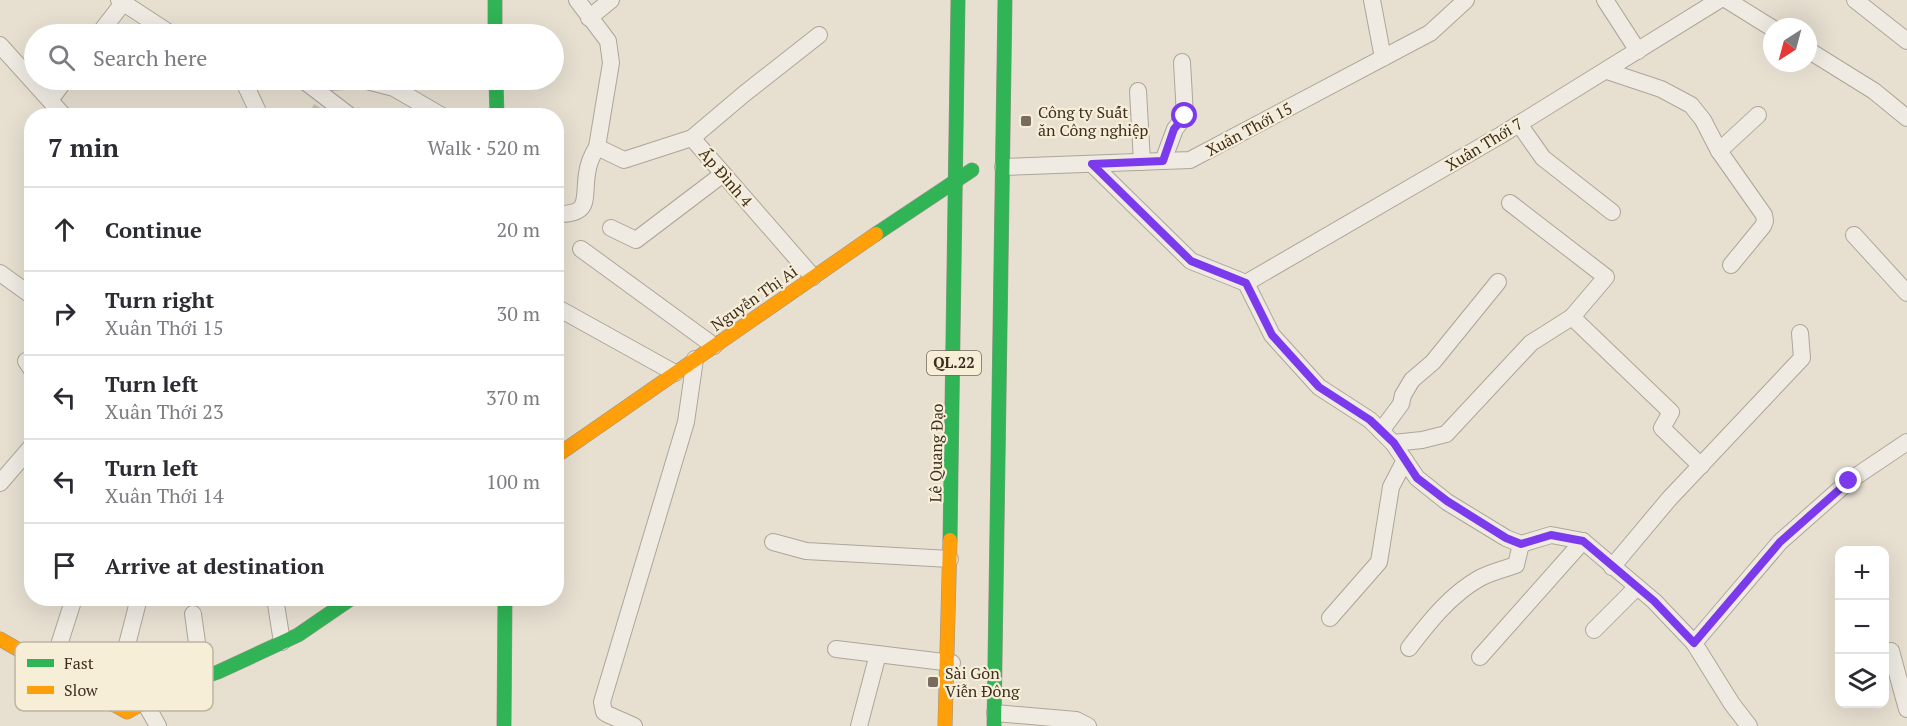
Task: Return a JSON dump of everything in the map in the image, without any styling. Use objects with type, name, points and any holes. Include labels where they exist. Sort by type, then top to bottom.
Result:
[{"type":"main road","points":[[495,0],[495,24]]},
{"type":"main road","name":"Lê Quang Đạo","points":[[945,726],[958,663],[950,558],[958,0]]},
{"type":"main road","name":"QL.22","points":[[1005,0],[1013,377]]},
{"type":"main road","name":"QL.22","points":[[1003,716],[1010,167],[1019,0]]},
{"type":"main road","points":[[496,90],[497,108]]},
{"type":"main road","name":"Nguyễn Thị Ai","points":[[564,450],[813,277],[972,170]]},
{"type":"main road","points":[[213,673],[298,635],[340,606]]},
{"type":"main road","points":[[504,726],[505,606]]},
{"type":"main road","points":[[0,639],[15,648]]},
{"type":"street","points":[[564,214],[572,214],[581,209],[585,199],[586,174],[597,147],[611,63],[608,41],[577,0]]},
{"type":"street","points":[[590,18],[610,0]]},
{"type":"street","points":[[1372,0],[1383,58]]},
{"type":"street","name":"Xuân Thới 15","points":[[1010,167],[1190,160],[1430,33],[1466,0]]},
{"type":"street","points":[[1605,0],[1638,51]]},
{"type":"street","name":"Xuân Thới 7","points":[[1246,283],[1519,124],[1719,0]]},
{"type":"street","points":[[1727,0],[1763,22]]},
{"type":"street","points":[[1855,0],[1907,41]]},
{"type":"street","points":[[106,24],[121,1],[156,24]]},
{"type":"street","points":[[692,138],[819,35]]},
{"type":"street","points":[[0,45],[24,71]]},
{"type":"street","points":[[1817,56],[1874,91],[1907,118]]},
{"type":"street","points":[[1163,161],[1174,129],[1185,116],[1182,63]]},
{"type":"street","points":[[1607,70],[1661,90],[1691,105],[1703,120],[1719,151],[1764,215],[1763,226],[1731,265]]},
{"type":"street","points":[[41,90],[57,108]]},
{"type":"street","points":[[50,100],[58,90]]},
{"type":"street","points":[[248,90],[256,108]]},
{"type":"street","points":[[317,90],[340,108]]},
{"type":"street","points":[[397,90],[428,108]]},
{"type":"street","points":[[1138,91],[1142,162]]},
{"type":"street","points":[[1719,151],[1758,116]]},
{"type":"street","points":[[1519,124],[1543,158],[1612,212]]},
{"type":"street","name":"Ấp Đình 4","points":[[597,147],[624,160],[692,138],[813,277]]},
{"type":"street","points":[[1092,164],[1191,261],[1246,283],[1272,335],[1319,387],[1370,420],[1387,437],[1417,478],[1447,501],[1506,538],[1521,544],[1551,535],[1583,541],[1654,601],[1694,643],[1732,704],[1749,726]]},
{"type":"street","points":[[610,228],[636,240],[723,174]]},
{"type":"street","points":[[1387,437],[1422,440],[1446,434],[1530,343],[1572,317],[1606,277],[1510,203]]},
{"type":"street","points":[[1854,235],[1907,293]]},
{"type":"street","points":[[581,249],[714,346]]},
{"type":"street","points":[[0,273],[24,290]]},
{"type":"street","points":[[1387,437],[1403,395],[1412,380],[1433,362],[1498,282]]},
{"type":"street","points":[[564,311],[675,373]]},
{"type":"street","points":[[1572,317],[1671,412],[1662,428],[1701,466]]},
{"type":"street","points":[[1612,567],[1669,500],[1802,358],[1800,333]]},
{"type":"street","points":[[634,726],[604,712],[602,702],[686,422],[695,359]]},
{"type":"street","points":[[1694,643],[1780,542],[1849,481],[1907,442]]},
{"type":"street","points":[[0,483],[24,455]]},
{"type":"street","points":[[1330,618],[1380,562],[1391,487],[1405,460]]},
{"type":"street","points":[[1480,657],[1583,541]]},
{"type":"street","points":[[773,542],[806,551],[950,558]]},
{"type":"street","points":[[1409,648],[1429,622],[1459,593],[1481,577],[1516,565],[1521,544]]},
{"type":"street","points":[[1594,630],[1637,587]]},
{"type":"street","points":[[60,642],[71,606]]},
{"type":"street","points":[[128,642],[137,606]]},
{"type":"street","points":[[276,606],[282,642]]},
{"type":"street","points":[[193,614],[197,642]]},
{"type":"street","points":[[836,649],[958,663]]},
{"type":"street","points":[[1891,651],[1907,709]]},
{"type":"street","points":[[859,726],[878,654]]},
{"type":"street","points":[[150,711],[158,726]]},
{"type":"street","points":[[1003,716],[1076,720],[1088,726]]},
{"type":"traffic: fast","points":[[495,0],[495,24]]},
{"type":"traffic: fast","points":[[950,540],[958,0]]},
{"type":"traffic: fast","points":[[994,726],[1005,0]]},
{"type":"traffic: fast","points":[[496,90],[497,108]]},
{"type":"traffic: fast","points":[[876,234],[972,170]]},
{"type":"traffic: fast","points":[[213,674],[298,635],[340,606]]},
{"type":"traffic: fast","points":[[504,726],[505,606]]},
{"type":"traffic: slow","points":[[564,450],[876,234]]},
{"type":"traffic: slow","points":[[945,726],[950,540]]},
{"type":"traffic: slow","points":[[0,639],[15,648]]},
{"type":"traffic: slow","points":[[125,711],[129,711]]},
{"type":"place","name":"Công ty Suất ăn Công nghiệp","points":[[1026,121]]},
{"type":"place","name":"Sài Gòn Viễn Đông","points":[[933,682]]},
{"type":"route","points":[[1185,116],[1174,129],[1163,161],[1092,164],[1191,261],[1246,283],[1272,335],[1319,387],[1370,420],[1394,443],[1417,478],[1447,501],[1506,538],[1521,544],[1551,535],[1583,541],[1654,601],[1694,643],[1780,542],[1849,481]]}]
